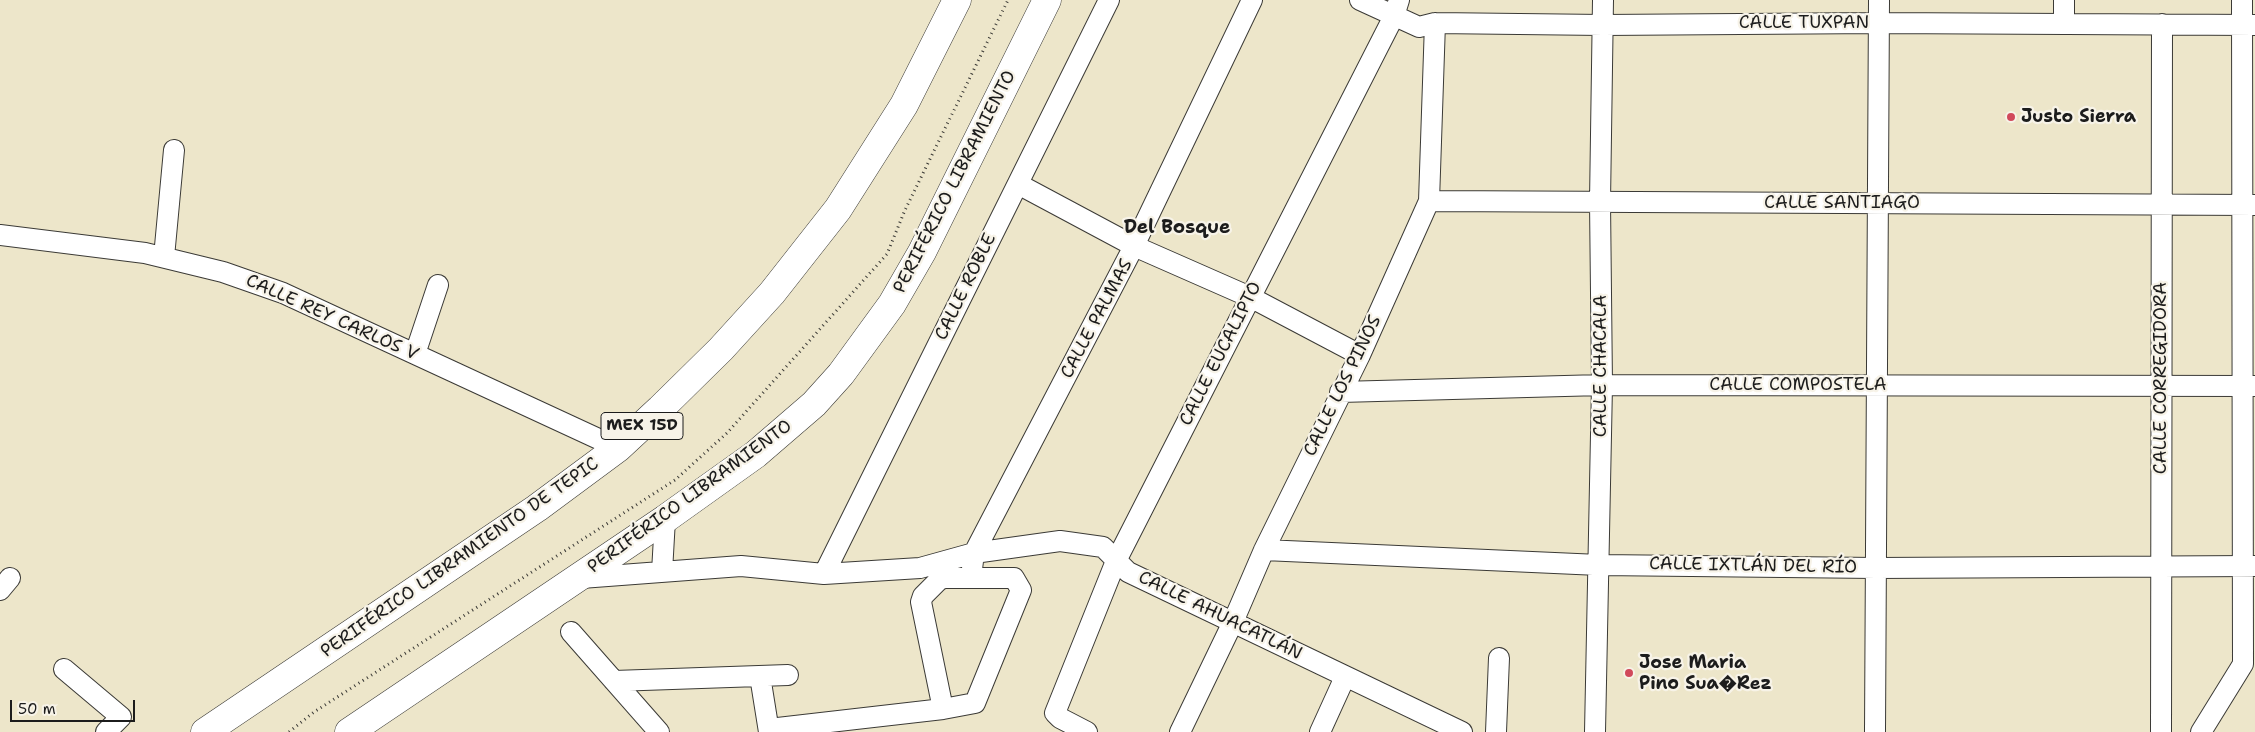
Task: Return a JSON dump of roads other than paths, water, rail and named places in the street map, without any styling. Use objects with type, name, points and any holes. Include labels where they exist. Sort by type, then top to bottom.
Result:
[{"type":"highway","name":"PERIFÉRICO LIBRAMIENTO DE TEPIC","points":[[205,732],[537,508],[618,448],[660,410],[772,293],[838,209],[904,105],[957,0]]},
{"type":"highway","name":"PERIFÉRICO LIBRAMIENTO","points":[[349,732],[581,578],[665,519],[756,454],[814,404],[861,349],[892,304],[922,252],[1047,0]]},
{"type":"street","name":"CALLE ROBLE","points":[[824,574],[1109,0]]},
{"type":"street","name":"CALLE PALMAS","points":[[974,553],[1134,246],[1252,0]]},
{"type":"street","name":"CALLE TUXPAN","points":[[1360,0],[1396,8],[1419,27],[1435,23],[1603,25],[1879,23],[2248,25]]},
{"type":"street","name":"CALLE CHACALA","points":[[1595,732],[1600,564],[1602,385],[1600,202],[1603,0]]},
{"type":"street","points":[[1875,732],[1879,0]]},
{"type":"street","points":[[2064,0],[2064,24]]},
{"type":"street","points":[[2201,732],[2243,664],[2249,566],[2248,25],[2242,0]]},
{"type":"street","name":"CALLE EUCALIPTO","points":[[1087,732],[1060,718],[1056,713],[1116,561],[1396,8]]},
{"type":"street","name":"CALLE LOS PINOS","points":[[1180,732],[1233,622],[1264,550],[1340,392],[1360,355],[1429,201],[1435,23]]},
{"type":"street","name":"CALLE CORREGIDORA","points":[[2160,732],[2162,24]]},
{"type":"street","points":[[164,257],[174,150]]},
{"type":"street","points":[[1018,184],[1134,246],[1250,297],[1360,355]]},
{"type":"street","name":"CALLE SANTIAGO","points":[[1429,201],[2248,205]]},
{"type":"street","name":"CALLE REY CARLOS V","points":[[0,235],[146,253],[223,272],[284,293],[618,448]]},
{"type":"street","points":[[415,354],[438,284]]},
{"type":"street","name":"CALLE COMPOSTELA","points":[[1340,392],[1602,385],[2249,386]]},
{"type":"street","points":[[662,572],[665,519]]},
{"type":"street","name":"CALLE AHUACATLÁN","points":[[581,578],[741,566],[824,574],[920,568],[974,553],[1060,541],[1103,548],[1128,572],[1462,732]]},
{"type":"street","name":"CALLE IXTLÁN DEL RÍO","points":[[1264,550],[1600,564],[1876,568],[2249,566]]},
{"type":"street","points":[[971,577],[974,553]]},
{"type":"street","points":[[760,676],[769,731],[943,709],[975,703],[1021,590],[1014,578],[971,577],[939,580],[923,596],[921,602],[943,709]]},
{"type":"street","points":[[570,632],[659,732]]},
{"type":"street","points":[[1496,732],[1499,658]]},
{"type":"street","points":[[64,669],[120,717],[106,732]]},
{"type":"street","points":[[614,681],[788,675]]},
{"type":"street","points":[[1320,732],[1345,677]]},
{"type":"place","name":"Justo Sierra","points":[[2011,117]]},
{"type":"place","name":"Jose Maria Pino Sua�Rez","points":[[1629,673]]},
{"type":"district","name":"Del Bosque","points":[[1177,228]]}]
